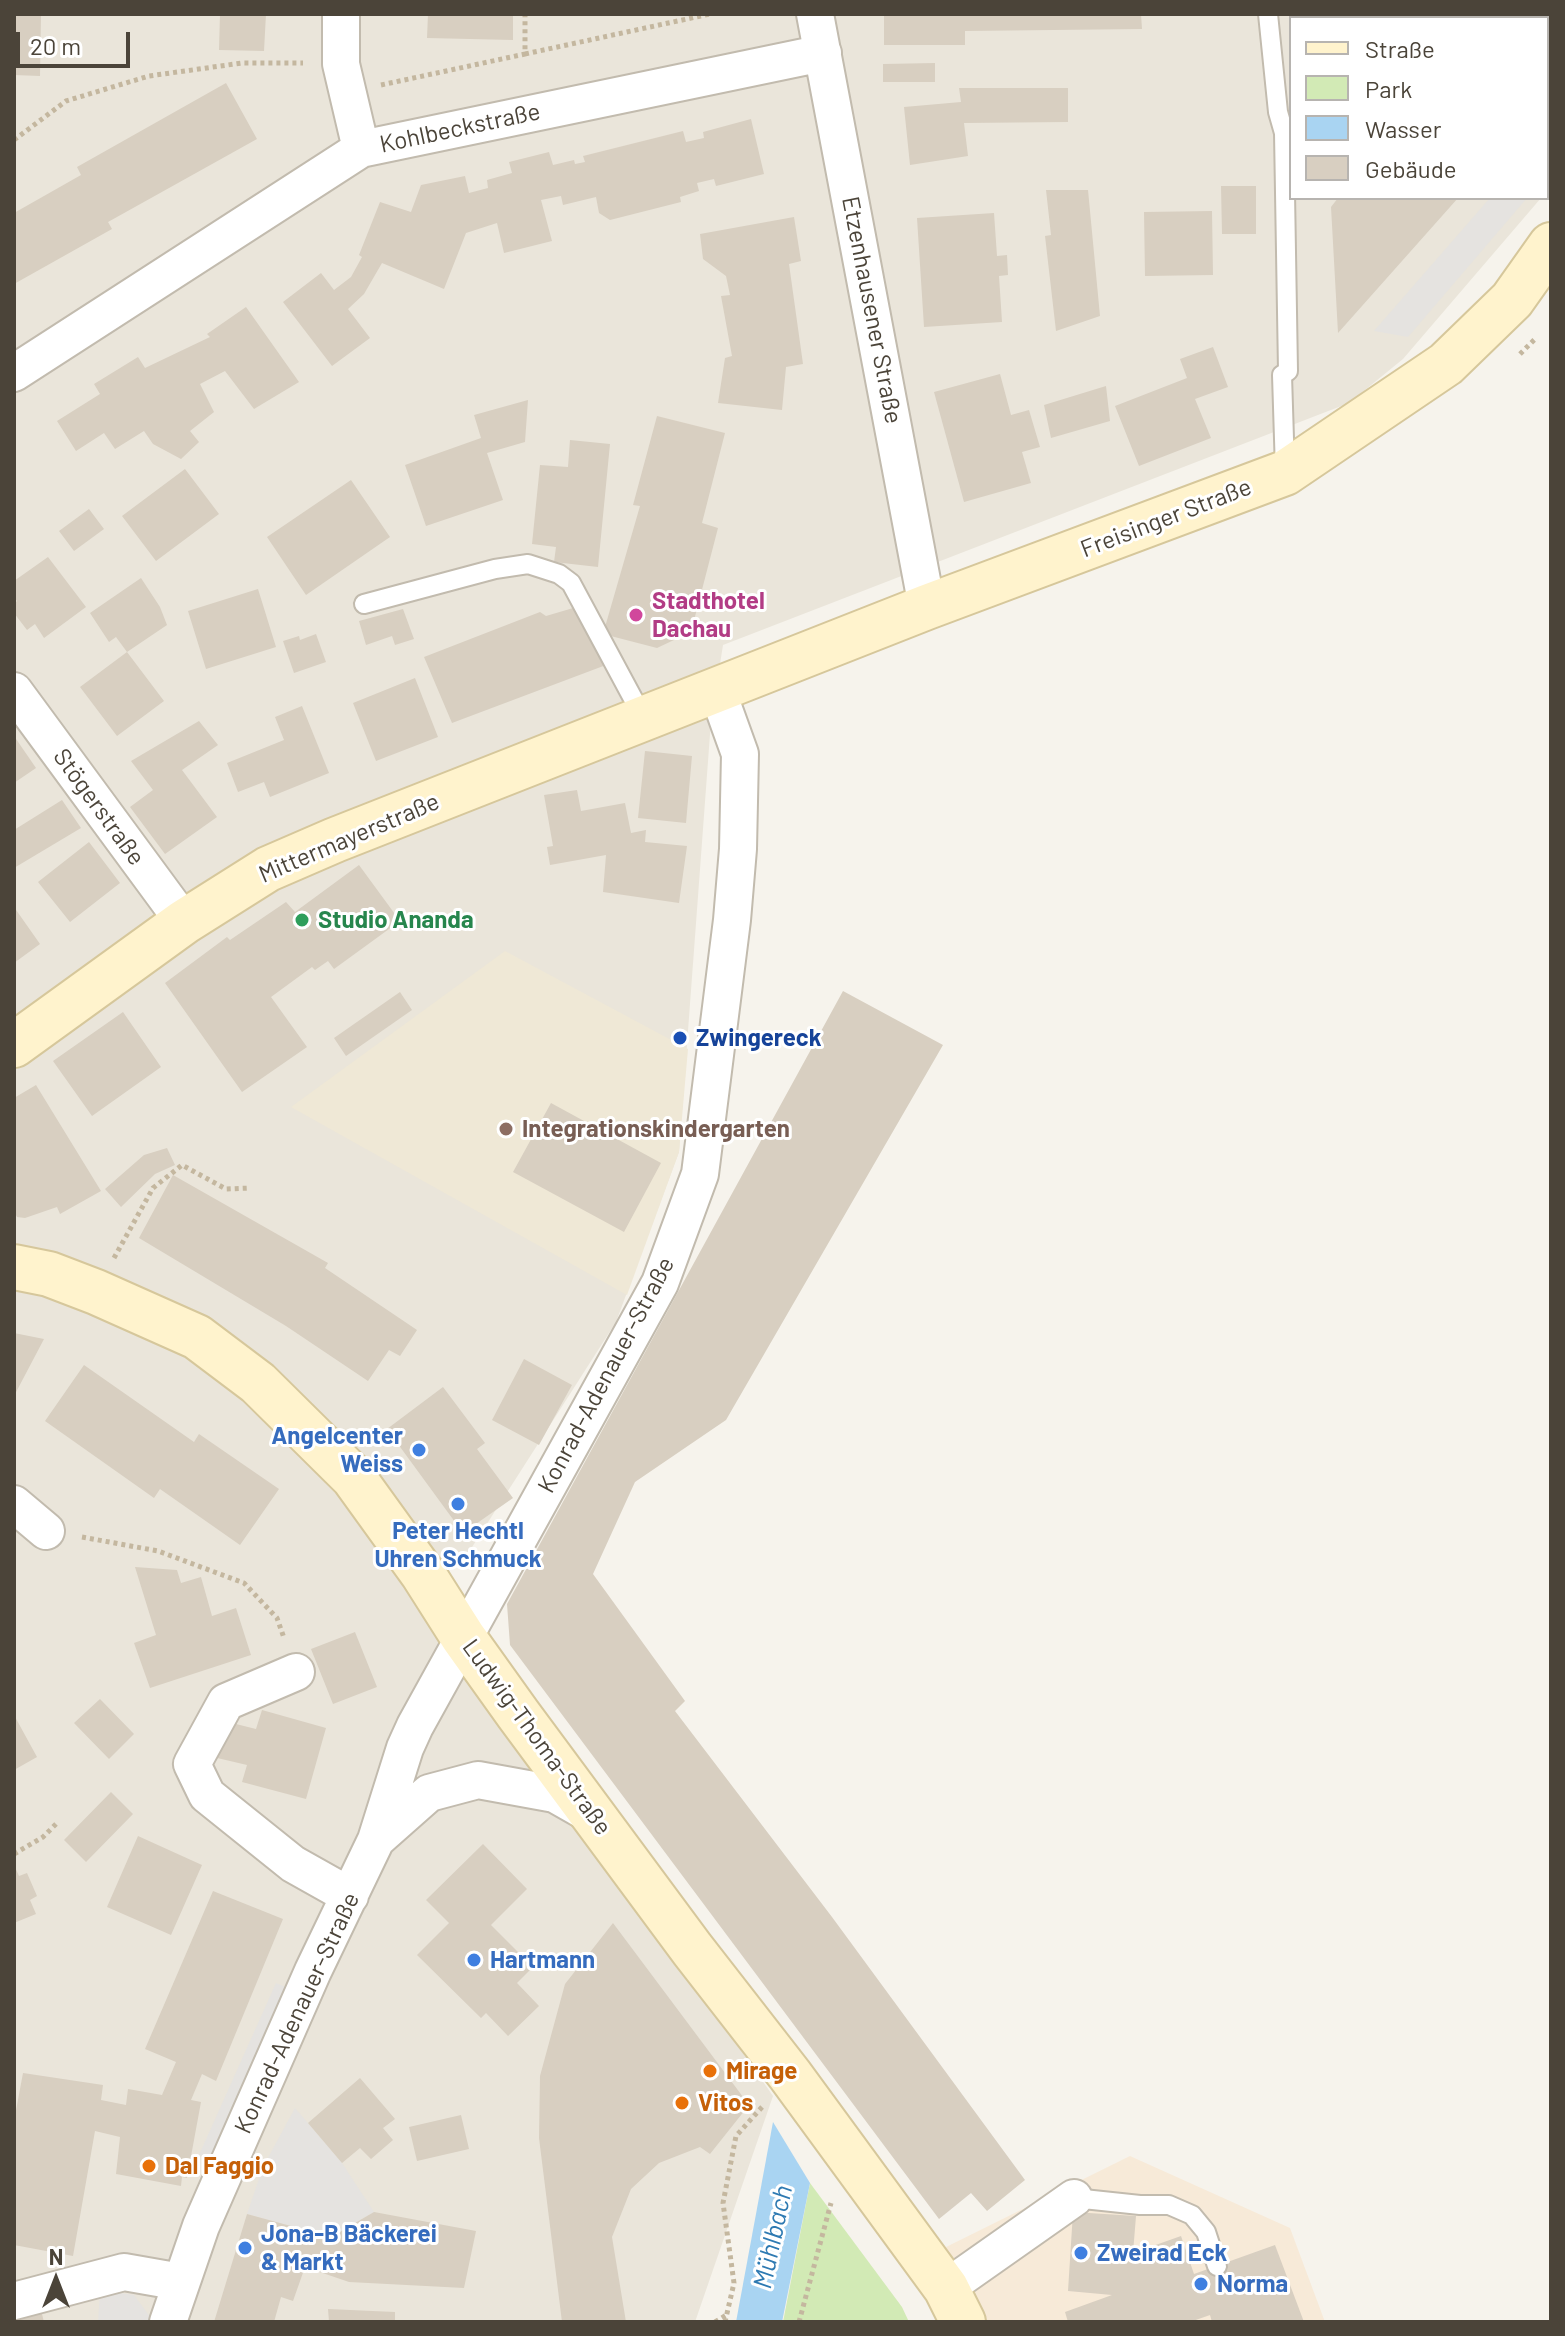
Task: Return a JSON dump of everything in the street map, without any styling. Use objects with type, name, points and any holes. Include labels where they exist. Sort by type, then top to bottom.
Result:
[{"type":"main road","name":"Freisinger Straße","points":[[717,690],[927,607],[1285,473],[1446,364],[1512,300],[1551,245]]},
{"type":"main road","name":"Mittermayerstraße","points":[[14,1045],[184,922],[268,869],[717,690]]},
{"type":"main road","name":"Ludwig-Thoma-Straße","points":[[14,1267],[49,1274],[197,1337],[258,1383],[353,1477],[423,1574],[463,1637],[692,1949],[790,2075],[954,2305]]},
{"type":"street","points":[[341,14],[344,78],[361,149]]},
{"type":"street","name":"Etzenhausener Straße","points":[[815,14],[927,607]]},
{"type":"street","name":"Kohlbeckstraße","points":[[14,373],[361,149],[823,53]]},
{"type":"street","name":"Konrad-Adenauer-Straße","points":[[168,2322],[201,2226],[313,1971],[376,1840],[405,1748],[463,1637],[660,1283],[700,1174],[738,849],[740,754],[717,690]]},
{"type":"street","name":"Stögerstraße","points":[[14,691],[184,922]]},
{"type":"street","points":[[14,1504],[46,1531]]},
{"type":"street","points":[[296,1672],[226,1702],[192,1764],[207,1795],[293,1864],[350,1896]]},
{"type":"street","name":"Konrad-Adenauer-Straße","points":[[376,1840],[429,1793],[478,1780],[555,1794],[597,1818]]},
{"type":"street","points":[[954,2305],[1074,2198]]},
{"type":"street","points":[[14,2301],[124,2272],[181,2282]]},
{"type":"lane","points":[[1268,14],[1278,112],[1284,133],[1288,371],[1282,375],[1285,473]]},
{"type":"lane","points":[[364,604],[528,564],[559,574],[571,583],[644,719]]},
{"type":"lane","points":[[1074,2198],[1169,2205],[1192,2215],[1206,2232],[1217,2266]]},
{"type":"path","points":[[525,14],[525,54]]},
{"type":"path","points":[[14,140],[66,101],[149,76],[242,63],[344,78],[525,54],[710,14]]},
{"type":"path","points":[[96,1292],[153,1188],[182,1165],[226,1189],[250,1188]]},
{"type":"path","points":[[46,1531],[158,1551],[244,1583],[277,1618],[296,1672]]},
{"type":"path","points":[[14,1854],[43,1837],[58,1822]]},
{"type":"path","points":[[725,2322],[734,2283],[723,2203],[736,2136],[790,2075]]},
{"type":"path","points":[[799,2322],[845,2151]]},
{"type":"path","points":[[715,2322],[728,2314]]},
{"type":"shaded area","points":[[14,14],[1551,14],[1549,188],[1549,16],[1289,16],[1289,200],[1539,200],[1403,359],[1349,403],[723,645],[711,721],[679,1152],[616,1322],[467,1555],[410,1579],[773,2096],[695,2322],[14,2322]]},
{"type":"shaded area","points":[[1488,200],[1525,200],[1408,337],[1374,331]]},
{"type":"shaded area","name":"Integrationskindergarten","points":[[505,951],[688,1049],[679,1152],[627,1295],[291,1107]]},
{"type":"shaded area","points":[[276,1983],[288,1988],[210,2160],[199,2155]]},
{"type":"shaded area","points":[[295,2108],[342,2163],[374,2212],[331,2237],[247,2214],[263,2167]]},
{"type":"shaded area","points":[[1130,2156],[1290,2228],[1325,2322],[986,2322],[942,2249]]},
{"type":"shaded area","points":[[100,2290],[134,2295],[151,2318],[150,2322],[98,2322]]},
{"type":"green space","points":[[810,2183],[902,2307],[909,2322],[783,2322]]},
{"type":"water","name":"Mühlbach","points":[[773,2122],[810,2183],[782,2322],[736,2322]]},
{"type":"building","points":[[14,14],[41,14],[40,76],[14,75]]},
{"type":"building","points":[[220,14],[266,14],[264,51],[219,50]]},
{"type":"building","points":[[428,14],[513,14],[513,40],[427,38]]},
{"type":"building","points":[[884,14],[1141,14],[1142,29],[965,31],[965,45],[884,45]]},
{"type":"building","points":[[1551,14],[1551,93],[1549,96],[1549,16],[1451,16]]},
{"type":"building","points":[[935,63],[935,82],[883,82],[883,64]]},
{"type":"building","points":[[226,83],[257,139],[108,222],[112,229],[14,284],[14,213],[81,175],[77,167]]},
{"type":"building","points":[[959,88],[1068,88],[1068,122],[964,123],[968,156],[910,165],[904,107],[961,102]]},
{"type":"building","points":[[751,119],[764,174],[716,186],[714,179],[697,183],[699,191],[680,197],[681,202],[610,220],[599,213],[596,197],[563,205],[561,196],[541,200],[552,241],[504,253],[497,223],[466,233],[444,289],[382,263],[364,294],[348,309],[370,338],[332,366],[283,302],[321,273],[334,290],[351,277],[362,257],[359,255],[380,202],[411,212],[421,185],[465,176],[469,193],[488,188],[487,180],[512,173],[509,162],[549,152],[553,165],[574,160],[575,164],[585,162],[583,156],[683,131],[686,142],[704,138],[703,132]]},
{"type":"building","points":[[1221,186],[1256,186],[1256,234],[1222,234]]},
{"type":"building","points":[[1046,190],[1088,190],[1100,316],[1056,331],[1045,236],[1051,235]]},
{"type":"building","points":[[1336,200],[1456,200],[1338,333],[1331,207]]},
{"type":"building","points":[[1212,211],[1213,275],[1145,276],[1144,212]]},
{"type":"building","points":[[994,213],[997,256],[1007,255],[1008,275],[999,276],[1002,322],[924,327],[917,218]]},
{"type":"building","points":[[794,217],[801,261],[789,264],[803,364],[786,367],[782,410],[718,403],[725,358],[732,356],[721,296],[730,295],[726,276],[703,259],[700,234]]},
{"type":"building","points":[[246,307],[299,382],[254,409],[225,371],[200,384],[214,412],[190,431],[199,442],[181,459],[153,444],[144,431],[115,449],[104,433],[76,451],[57,421],[100,394],[94,384],[138,357],[145,368],[210,337],[207,334]]},
{"type":"building","points":[[1213,347],[1228,387],[1195,399],[1211,438],[1139,466],[1115,406],[1187,378],[1180,359]]},
{"type":"building","points":[[1000,374],[1011,415],[1029,410],[1040,447],[1022,452],[1031,483],[964,502],[934,392]]},
{"type":"building","points":[[1106,386],[1110,421],[1051,438],[1044,405]]},
{"type":"building","points":[[528,400],[525,442],[487,453],[503,500],[426,526],[405,465],[481,438],[474,415]]},
{"type":"building","points":[[657,416],[725,433],[702,523],[718,528],[691,632],[657,648],[603,634],[640,506],[633,505]]},
{"type":"building","points":[[570,440],[610,444],[598,567],[554,562],[556,547],[532,544],[540,465],[568,467]]},
{"type":"building","points":[[185,469],[219,514],[156,561],[122,516]]},
{"type":"building","points":[[351,480],[390,537],[306,595],[267,537]]},
{"type":"building","points":[[89,509],[104,529],[74,551],[59,531]]},
{"type":"building","points":[[48,557],[86,607],[44,638],[35,624],[27,630],[14,613],[17,601],[14,581]]},
{"type":"building","points":[[141,578],[160,607],[167,625],[127,652],[116,637],[109,642],[90,613]]},
{"type":"building","points":[[258,589],[276,647],[206,669],[188,611]]},
{"type":"building","points":[[580,606],[606,665],[452,723],[424,657],[540,612],[546,616]]},
{"type":"building","points":[[403,609],[414,639],[395,645],[392,636],[366,645],[359,621]]},
{"type":"building","points":[[316,634],[326,662],[294,673],[283,641],[299,636],[300,640]]},
{"type":"building","points":[[127,652],[164,701],[117,736],[80,687]]},
{"type":"building","points":[[415,678],[438,737],[376,761],[353,703]]},
{"type":"building","points":[[302,706],[329,773],[270,797],[264,782],[238,792],[227,763],[284,740],[275,717]]},
{"type":"building","points":[[199,721],[218,745],[182,770],[217,817],[165,854],[130,807],[153,790],[131,761]]},
{"type":"building","points":[[14,736],[36,768],[14,783]]},
{"type":"building","points":[[645,751],[692,756],[686,823],[638,818]]},
{"type":"building","points":[[577,790],[581,811],[625,803],[631,833],[646,830],[645,842],[687,846],[679,903],[603,892],[606,855],[550,865],[547,847],[553,846],[544,795]]},
{"type":"building","points":[[62,800],[81,828],[14,868],[14,830]]},
{"type":"building","points":[[89,842],[120,883],[70,922],[38,882]]},
{"type":"building","points":[[359,865],[400,921],[334,969],[328,961],[315,970],[312,967],[271,997],[307,1047],[242,1092],[165,983],[227,937],[230,940],[286,902],[295,912]]},
{"type":"building","points":[[14,907],[40,944],[14,963]]},
{"type":"building","points":[[843,991],[943,1045],[726,1420],[635,1482],[593,1574],[685,1701],[675,1711],[832,1917],[1025,2180],[987,2211],[971,2193],[939,2219],[510,1645],[507,1604]]},
{"type":"building","points":[[400,992],[412,1010],[346,1056],[334,1038]]},
{"type":"building","points":[[123,1012],[161,1067],[92,1116],[53,1061]]},
{"type":"building","points":[[36,1085],[101,1191],[60,1214],[57,1207],[25,1218],[17,1217],[14,1211],[14,1098]]},
{"type":"building","points":[[551,1103],[661,1163],[624,1232],[513,1172]]},
{"type":"building","points":[[167,1148],[175,1165],[155,1174],[121,1207],[105,1189],[144,1155]]},
{"type":"building","points":[[173,1175],[328,1263],[325,1268],[417,1330],[400,1356],[389,1350],[368,1381],[286,1326],[139,1238]]},
{"type":"building","points":[[14,1333],[44,1339],[14,1396]]},
{"type":"building","points":[[524,1359],[572,1385],[539,1445],[492,1420]]},
{"type":"building","points":[[84,1365],[194,1442],[199,1434],[279,1489],[240,1545],[160,1489],[154,1498],[45,1421]]},
{"type":"building","points":[[443,1387],[485,1443],[477,1449],[513,1498],[463,1533],[387,1429]]},
{"type":"building","points":[[135,1567],[177,1570],[181,1583],[201,1577],[212,1616],[236,1608],[251,1655],[150,1688],[134,1643],[156,1635]]},
{"type":"building","points":[[355,1632],[377,1687],[333,1704],[311,1649]]},
{"type":"building","points":[[100,1699],[134,1734],[109,1759],[74,1723]]},
{"type":"building","points":[[262,1710],[326,1728],[306,1799],[242,1782],[247,1765],[213,1757],[228,1722],[256,1729]]},
{"type":"building","points":[[14,1715],[37,1757],[14,1770]]},
{"type":"building","points":[[111,1792],[133,1814],[86,1862],[64,1840]]},
{"type":"building","points":[[138,1836],[202,1865],[171,1935],[107,1907]]},
{"type":"building","points":[[483,1844],[527,1889],[491,1925],[533,1967],[517,1983],[539,2006],[508,2036],[486,2013],[481,2018],[417,1955],[449,1923],[426,1900]]},
{"type":"building","points":[[14,1865],[19,1876],[27,1873],[37,1896],[30,1900],[36,1914],[14,1923]]},
{"type":"building","points":[[213,1891],[283,1919],[216,2081],[202,2074],[191,2100],[201,2102],[187,2178],[182,2177],[181,2186],[116,2174],[120,2137],[95,2131],[73,2256],[14,2245],[14,2121],[23,2073],[103,2085],[101,2100],[126,2105],[128,2089],[162,2095],[176,2062],[145,2049]]},
{"type":"building","points":[[613,1923],[749,2105],[710,2154],[700,2147],[659,2163],[631,2189],[612,2237],[626,2322],[562,2322],[539,2138],[540,2076],[565,1984]]},
{"type":"building","points":[[360,2078],[395,2119],[383,2128],[393,2140],[371,2159],[360,2148],[342,2163],[308,2123]]},
{"type":"building","points":[[461,2115],[469,2149],[417,2161],[409,2127]]},
{"type":"building","points":[[374,2212],[476,2231],[464,2288],[349,2282],[305,2267],[293,2301],[281,2297],[274,2322],[214,2322],[247,2214],[331,2237]]},
{"type":"building","name":"Norma","points":[[1073,2212],[1136,2216],[1133,2253],[1181,2236],[1194,2274],[1275,2245],[1304,2322],[1212,2322],[1210,2315],[1190,2322],[1068,2322],[1065,2312],[1112,2295],[1068,2291]]},
{"type":"building","points":[[328,2309],[395,2312],[395,2322],[329,2322]]},
{"type":"building","points":[[41,2310],[44,2322],[14,2322],[14,2317]]},
{"type":"place","name":"Stadthotel Dachau","points":[[636,615]]},
{"type":"place","name":"Studio Ananda","points":[[302,920]]},
{"type":"place","name":"Zwingereck","points":[[680,1038]]},
{"type":"place","name":"Integrationskindergarten","points":[[506,1129]]},
{"type":"place","name":"Angelcenter Weiss","points":[[419,1450]]},
{"type":"place","name":"Peter Hechtl Uhren Schmuck","points":[[458,1504]]},
{"type":"place","name":"Hartmann","points":[[474,1960]]},
{"type":"place","name":"Mirage","points":[[710,2071]]},
{"type":"place","name":"Vitos","points":[[682,2103]]},
{"type":"place","name":"Dal Faggio","points":[[149,2166]]},
{"type":"place","name":"Jona-B Bäckerei & Markt","points":[[245,2248]]},
{"type":"place","name":"Zweirad Eck","points":[[1081,2253]]},
{"type":"place","name":"Norma","points":[[1201,2284]]}]
